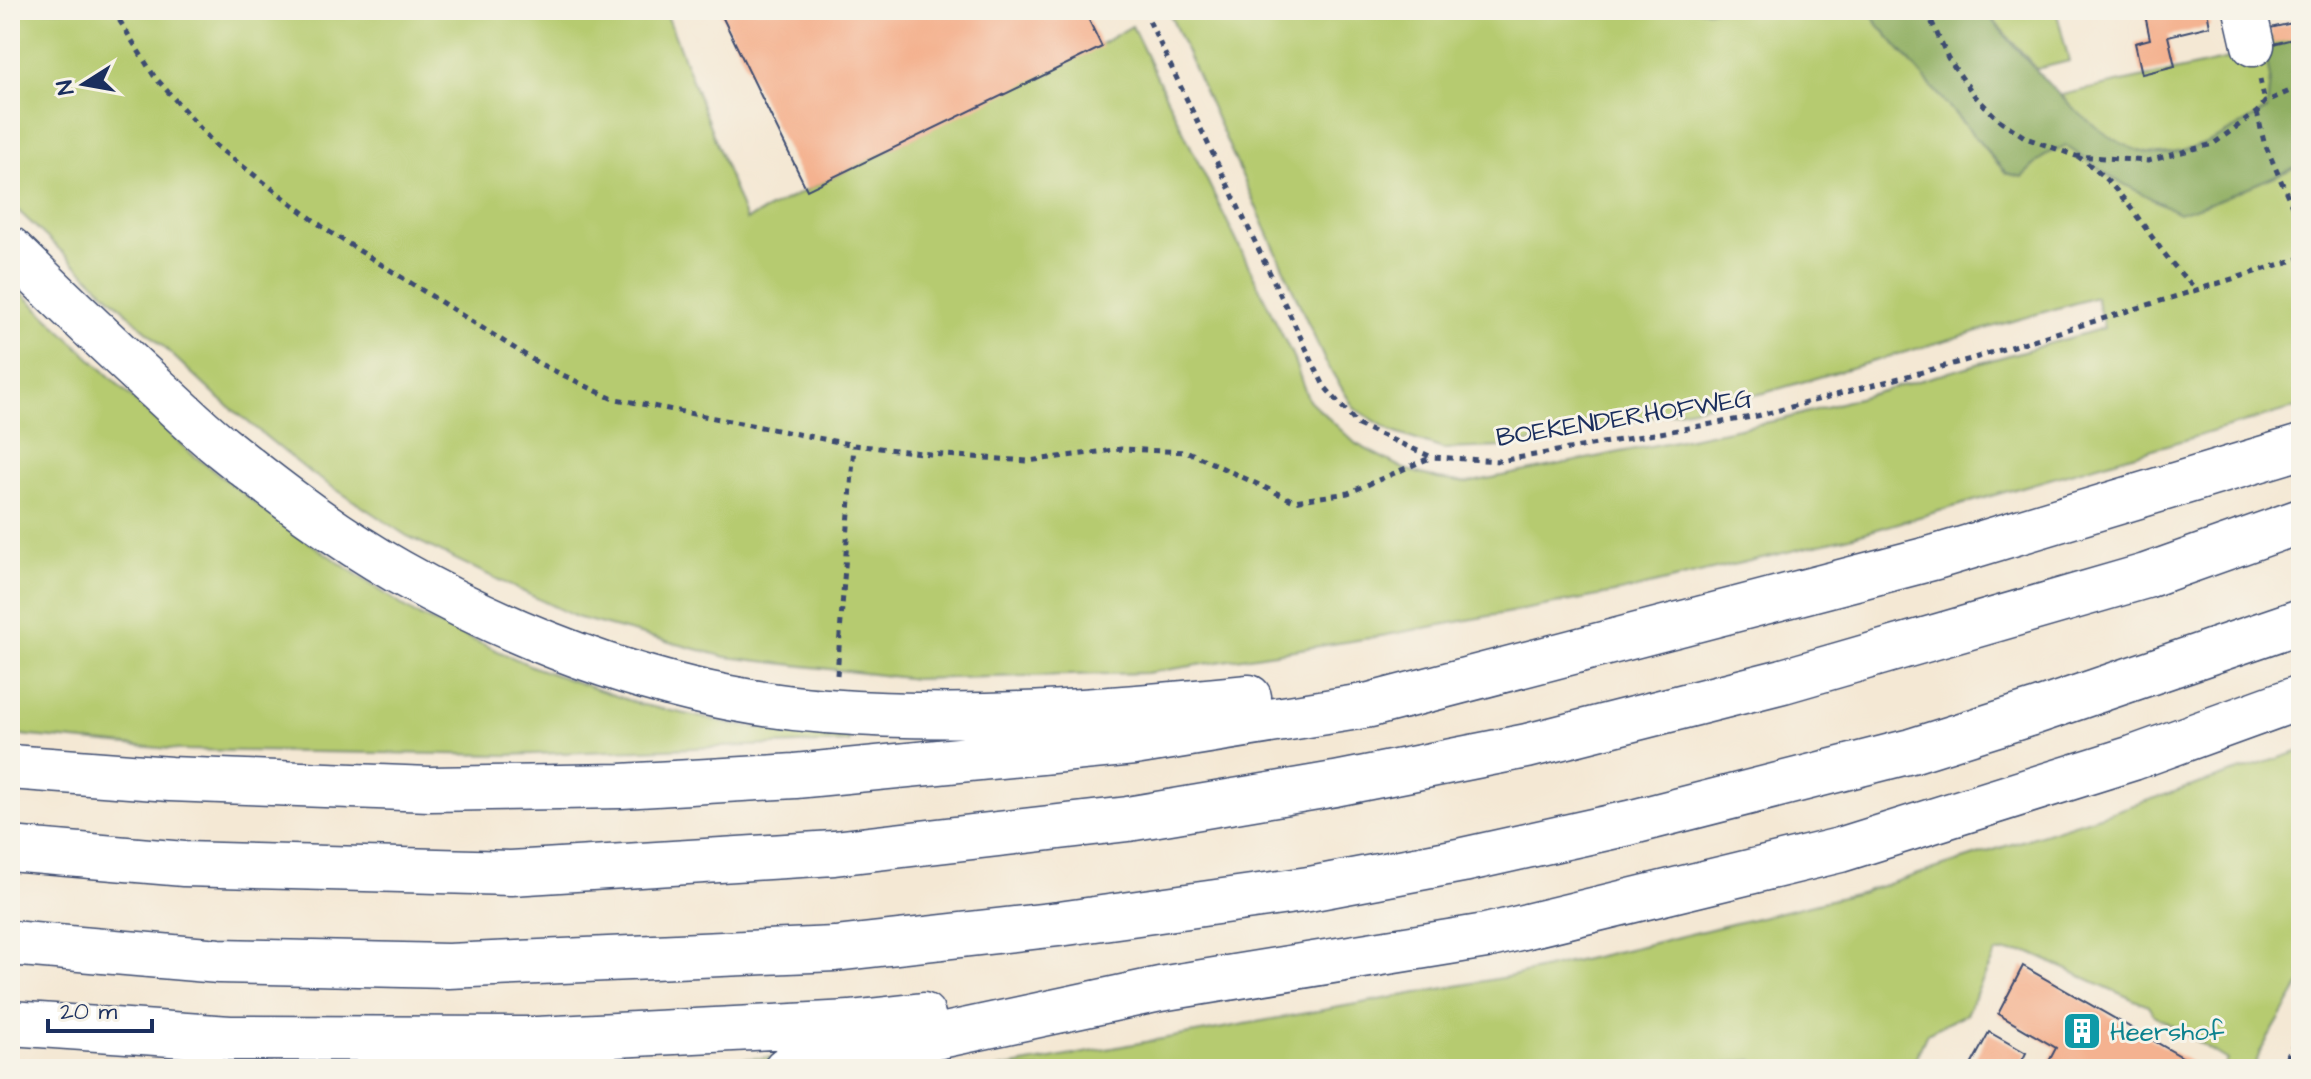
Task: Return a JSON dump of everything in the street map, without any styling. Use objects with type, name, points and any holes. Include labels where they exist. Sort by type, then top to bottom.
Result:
[{"type":"highway","points":[[10,249],[71,310],[220,446],[307,512],[397,571],[477,613],[631,672],[705,693],[833,711],[946,716],[1126,709],[1506,670]]},
{"type":"highway","points":[[10,767],[170,779],[430,789],[621,786],[795,776],[1134,743],[1370,705],[1936,557],[2301,447]]},
{"type":"highway","points":[[10,849],[184,864],[511,873],[834,853],[1128,819],[1335,784],[1527,746],[1783,681],[2146,576],[2301,521]]},
{"type":"highway","points":[[10,943],[219,961],[448,966],[835,949],[1059,924],[1309,889],[1463,860],[1629,823],[1911,751],[2301,621]]},
{"type":"highway","points":[[786,1069],[1160,989],[1486,936],[1840,850],[2133,758],[2301,697]]},
{"type":"highway","points":[[10,1023],[230,1038],[537,1039],[850,1023],[1160,989]]},
{"type":"path","points":[[113,10],[154,76],[216,146],[328,231],[538,363],[611,398],[854,445],[1028,461],[1121,449],[1188,452],[1294,501],[1348,493],[1432,457]]},
{"type":"path","name":"BOEKENDERHOFWEG","points":[[1144,10],[1324,386],[1358,425],[1432,457],[1500,461],[1757,416],[1971,359],[2301,258]]},
{"type":"path","points":[[1930,10],[1930,18],[1948,58],[1974,95],[1998,119],[2026,138],[2076,156],[2148,161],[2213,144],[2257,112],[2265,102],[2301,86]]},
{"type":"path","points":[[2257,112],[2264,142],[2301,226]]},
{"type":"path","points":[[2076,156],[2122,194],[2172,267],[2195,288]]},
{"type":"path","points":[[833,711],[844,606],[854,445]]},
{"type":"path","points":[[2281,1069],[2301,1029]]},
{"type":"green space","points":[[10,10],[665,10],[746,220],[1094,48],[1132,26],[1292,355],[1308,399],[1356,444],[1404,469],[1467,483],[1784,419],[2104,328],[2096,297],[1764,393],[1506,447],[1443,449],[1393,432],[1354,408],[1325,361],[1168,10],[1872,10],[1875,21],[2006,173],[2022,177],[2045,155],[2075,110],[2061,95],[2229,59],[2263,40],[2301,61],[2301,406],[1850,537],[1620,592],[1370,638],[1147,673],[915,679],[726,657],[576,617],[407,536],[308,471],[215,395],[10,203]]},
{"type":"green space","points":[[1872,10],[1984,10],[2040,75],[2088,121],[2137,150],[2160,154],[2202,144],[2267,110],[2270,78],[2263,40],[2301,30],[2301,165],[2179,213],[2114,179],[2066,146],[2045,155],[2022,177],[2006,173],[1875,21]]},
{"type":"green space","points":[[1984,10],[2056,10],[2069,61],[2037,69]]},
{"type":"green space","points":[[10,282],[188,451],[285,526],[415,614],[536,668],[639,704],[741,726],[849,736],[849,742],[507,755],[181,750],[10,734]]},
{"type":"green space","points":[[2301,751],[2301,983],[2260,1052],[2254,1069],[2222,1069],[2227,1060],[2153,1014],[2148,1006],[2028,952],[1996,953],[1966,1014],[1927,1033],[1911,1069],[1765,1069],[1753,1060],[1668,1069],[995,1069],[1512,976],[1863,892]]},
{"type":"green space","points":[[820,1055],[755,1069],[531,1069]]},
{"type":"green space","points":[[10,1061],[126,1069],[10,1069]]},
{"type":"building","points":[[719,10],[1084,10],[1102,47],[807,190]]},
{"type":"building","points":[[2144,10],[2207,10],[2210,26],[2168,36],[2175,66],[2142,74],[2135,43],[2150,39]]},
{"type":"building","points":[[2301,21],[2301,37],[2273,44],[2270,28]]},
{"type":"building","name":"Heershof","points":[[2023,966],[2203,1069],[2055,1069],[2047,1065],[2056,1048],[1998,1014]]},
{"type":"building","points":[[1989,1032],[2026,1053],[2020,1065],[2026,1069],[1969,1069]]},
{"type":"place","name":"Heershof","points":[[2082,1031]]}]
